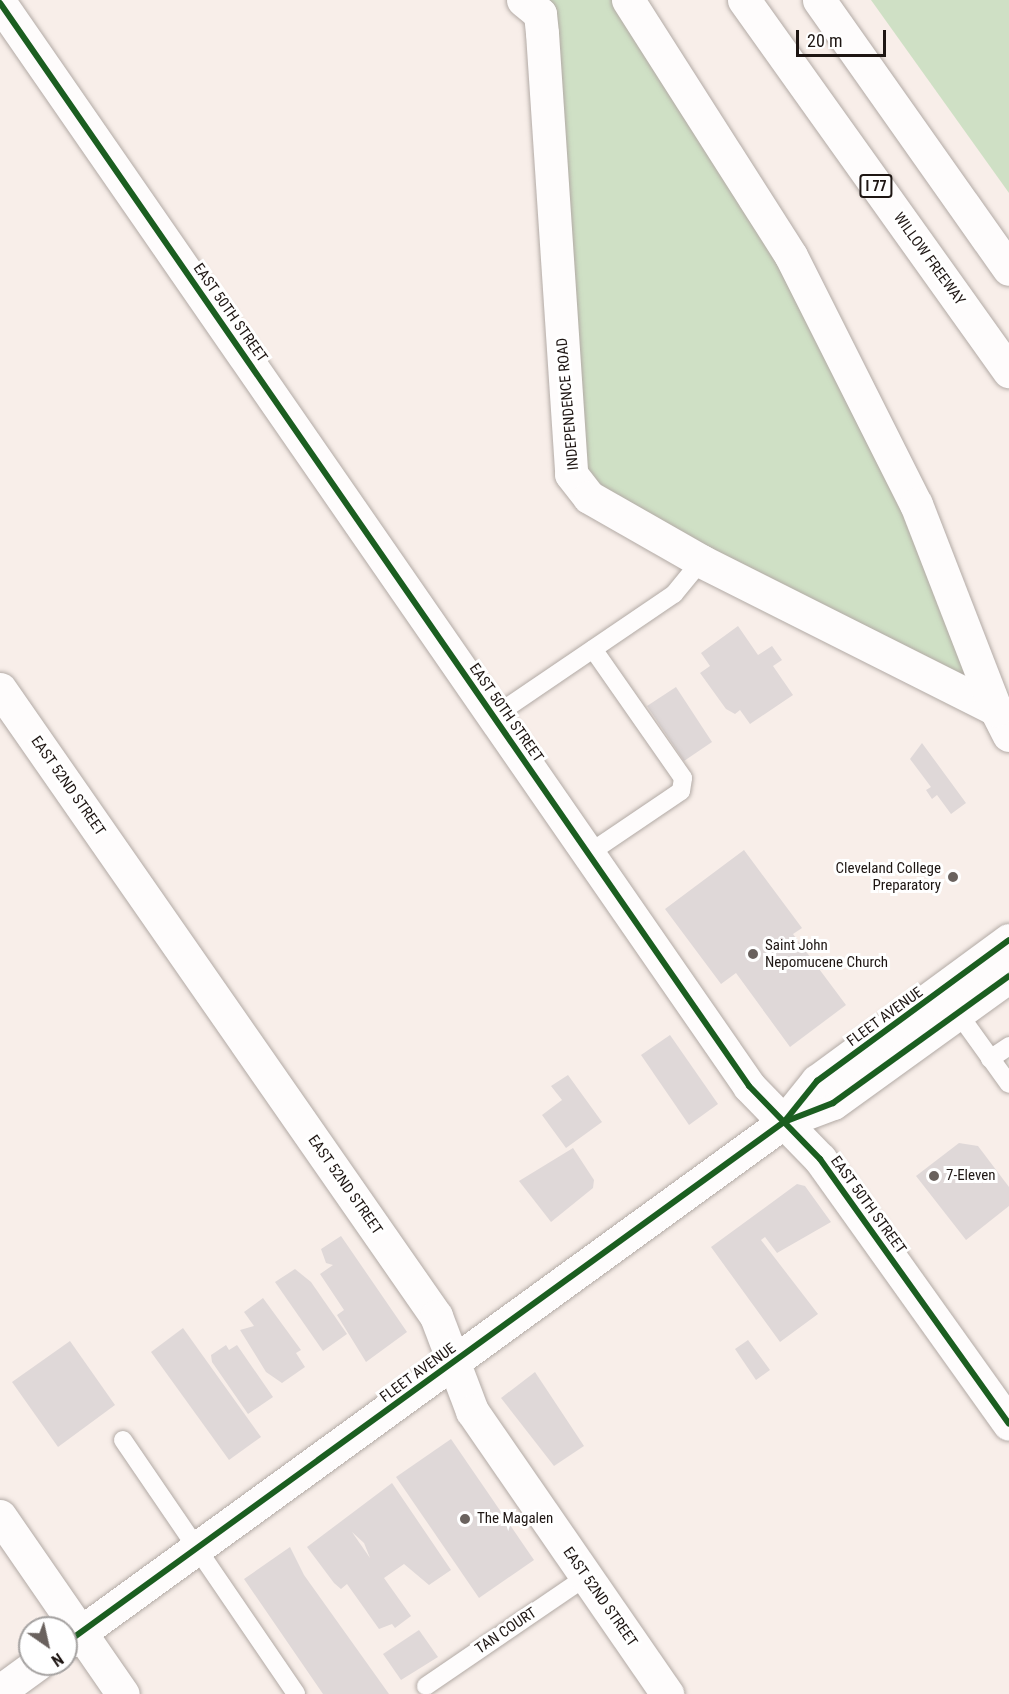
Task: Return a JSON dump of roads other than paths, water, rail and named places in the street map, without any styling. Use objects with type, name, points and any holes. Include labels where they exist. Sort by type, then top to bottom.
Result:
[{"type":"main road","name":"INDEPENDENCE ROAD","points":[[523,0],[540,14],[542,33],[571,474],[589,497],[701,561],[1005,720]]},
{"type":"main road","points":[[628,0],[791,256],[916,504],[1005,720]]},
{"type":"main road","name":"WILLOW FREEWAY","points":[[744,0],[1009,371]]},
{"type":"main road","points":[[819,0],[1009,269]]},
{"type":"main road","name":"EAST 50TH STREET","points":[[0,3],[749,1086],[820,1159],[1009,1424]]},
{"type":"main road","name":"EAST 52ND STREET","points":[[0,689],[436,1316],[472,1411],[668,1694]]},
{"type":"main road","name":"FLEET AVENUE","points":[[784,1122],[817,1081],[1009,940]]},
{"type":"main road","name":"FLEET AVENUE","points":[[78,1634],[784,1122],[833,1103],[1009,976]]},
{"type":"main road","points":[[0,1516],[60,1616]]},
{"type":"main road","points":[[78,1644],[123,1694]]},
{"type":"main road","points":[[0,1691],[21,1676]]},
{"type":"lane","points":[[494,717],[674,594],[701,561]]},
{"type":"lane","points":[[588,854],[681,791],[683,778],[593,649]]},
{"type":"lane","points":[[958,1013],[1009,1084]]},
{"type":"lane","points":[[990,1059],[1009,1046]]},
{"type":"lane","points":[[123,1440],[296,1694]]},
{"type":"lane","name":"TAN COURT","points":[[426,1686],[586,1577]]},
{"type":"place","name":"Cleveland College Preparatory","points":[[953,877]]},
{"type":"place","name":"Saint John Nepomucene Church","points":[[753,954]]},
{"type":"place","name":"7-Eleven","points":[[934,1176]]},
{"type":"place","name":"The Magalen","points":[[465,1519]]}]
